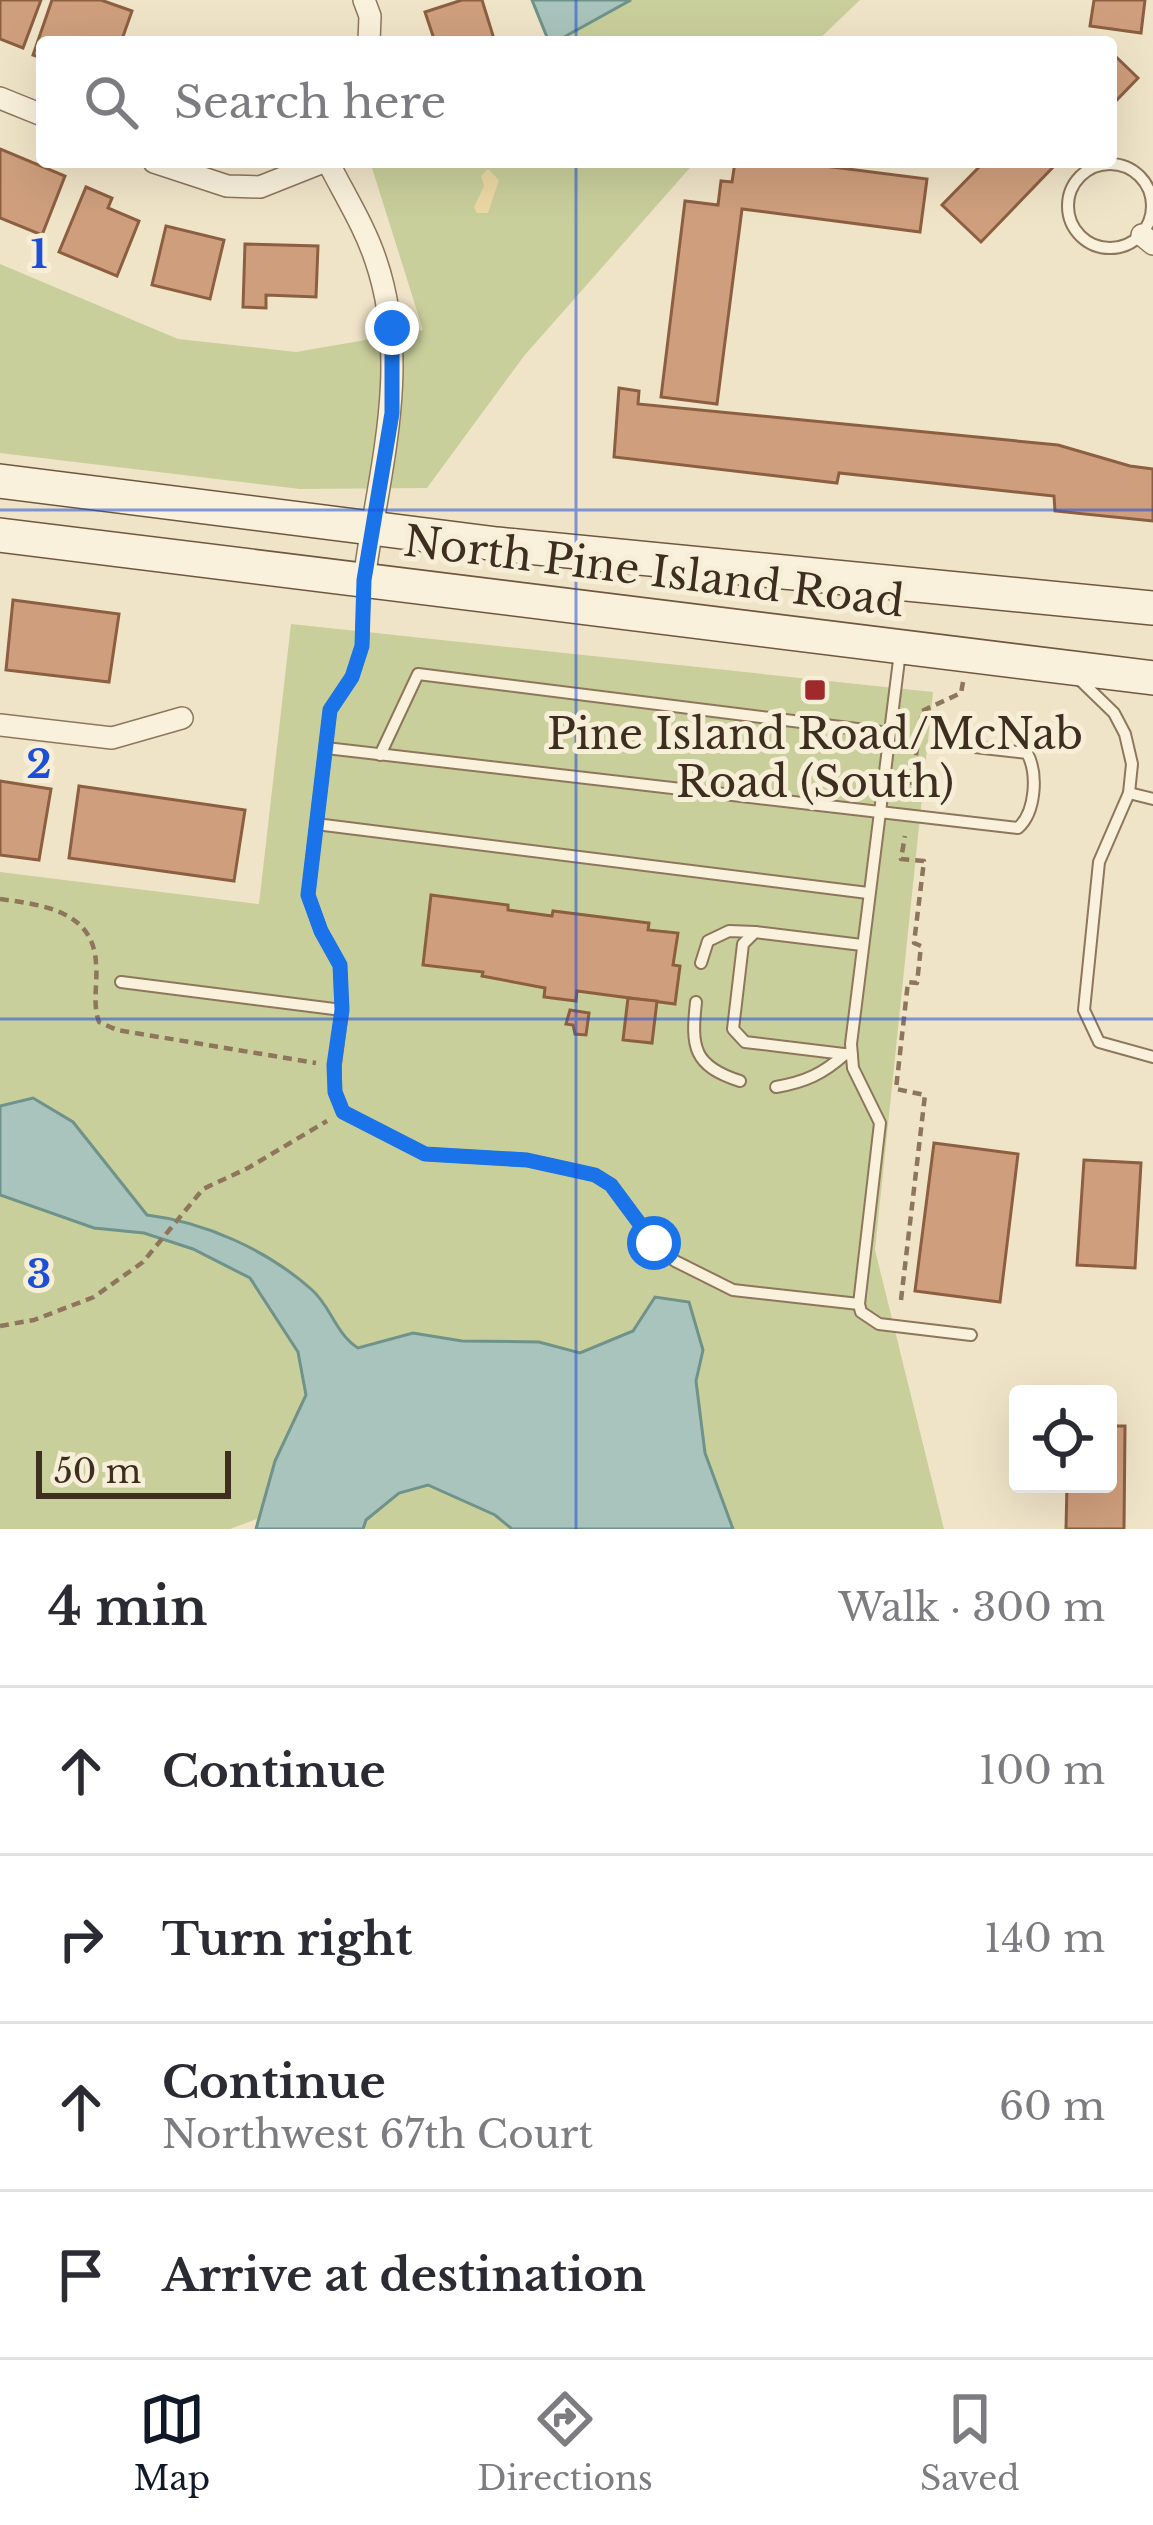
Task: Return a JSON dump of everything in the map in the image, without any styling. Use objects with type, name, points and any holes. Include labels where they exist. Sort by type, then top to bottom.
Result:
[{"type":"main road","name":"North Pine Island Road","points":[[0,481],[497,544],[1153,608]]},
{"type":"main road","name":"North Pine Island Road","points":[[0,535],[1153,678]]},
{"type":"street","points":[[364,0],[370,16],[369,36]]},
{"type":"street","points":[[0,98],[36,113]]},
{"type":"street","points":[[168,168],[227,186],[260,187],[309,168]]},
{"type":"street","points":[[328,168],[376,260],[392,328],[392,413],[364,580]]},
{"type":"street","points":[[0,724],[112,738],[182,718]]},
{"type":"lane","points":[[1094,168],[1071,191],[1068,209],[1073,226],[1085,240],[1105,248],[1124,247],[1148,239],[1152,200],[1146,183],[1133,170],[1117,164]]},
{"type":"lane","points":[[364,580],[362,646],[352,677],[330,710],[308,895],[340,965],[342,1010],[334,1065],[335,1092],[343,1112],[425,1154],[527,1160],[595,1175],[611,1185],[654,1243],[675,1261],[733,1290],[859,1304]]},
{"type":"lane","points":[[901,648],[849,1055],[880,1123],[859,1304],[861,1312],[879,1324],[971,1335]]},
{"type":"lane","points":[[1063,668],[1092,688],[1114,713],[1132,764],[1129,793],[1100,862],[1084,1010],[1099,1042],[1153,1058]]},
{"type":"lane","points":[[380,754],[418,674],[889,734]]},
{"type":"lane","points":[[326,748],[1018,829],[1025,822],[1035,768],[1027,753],[948,744]]},
{"type":"lane","points":[[1129,793],[1153,799]]},
{"type":"lane","points":[[316,824],[868,893]]},
{"type":"lane","points":[[701,963],[708,941],[729,932],[862,945]]},
{"type":"lane","points":[[755,932],[743,944],[736,1036],[745,1042],[849,1055]]},
{"type":"lane","points":[[122,982],[342,1010]]},
{"type":"lane","points":[[696,1002],[692,1037],[699,1058],[717,1074],[740,1081]]},
{"type":"lane","points":[[776,1087],[802,1083],[849,1055]]},
{"type":"path","points":[[902,1300],[926,1096],[896,1089],[908,982],[917,983],[922,946],[914,943],[924,861],[902,859],[922,711],[962,693],[963,682]]},
{"type":"path","points":[[0,1327],[34,1320],[94,1297],[143,1262],[203,1189],[332,1118]]},
{"type":"green space","points":[[532,0],[860,0],[822,36],[547,36]]},
{"type":"green space","points":[[372,168],[690,168],[524,356],[427,488],[300,489],[0,453],[0,264],[178,339],[296,352],[423,330]]},
{"type":"green space","points":[[291,624],[933,692],[875,1250],[944,1529],[256,1529],[257,1519],[230,1529],[0,1529],[0,872],[259,904]]},
{"type":"sand","points":[[488,169],[499,180],[488,213],[477,213],[474,207],[484,186],[481,176]]},
{"type":"water","points":[[532,0],[631,0],[566,36],[547,36]]},
{"type":"water","points":[[33,1098],[73,1122],[147,1215],[213,1231],[275,1262],[318,1296],[358,1348],[413,1333],[462,1341],[539,1342],[580,1353],[633,1331],[655,1297],[689,1302],[703,1350],[696,1381],[705,1453],[733,1529],[512,1529],[495,1515],[428,1485],[399,1493],[366,1520],[363,1529],[256,1529],[275,1461],[306,1395],[298,1352],[250,1278],[193,1249],[144,1233],[94,1228],[0,1195],[0,1106]]},
{"type":"building","points":[[0,0],[41,0],[23,48],[0,39]]},
{"type":"building","points":[[52,0],[101,0],[132,11],[123,36],[40,36]]},
{"type":"building","points":[[462,0],[482,0],[493,36],[433,36],[425,12]]},
{"type":"building","points":[[1094,0],[1145,0],[1141,33],[1090,26]]},
{"type":"building","points":[[1117,58],[1138,78],[1117,100]]},
{"type":"building","points":[[0,149],[36,168],[65,176],[42,235],[0,218]]},
{"type":"building","points":[[734,168],[840,168],[927,179],[920,232],[742,209],[717,404],[661,397],[685,201],[718,205],[721,181],[732,182]]},
{"type":"building","points":[[978,168],[1052,168],[981,242],[942,205]]},
{"type":"building","points":[[86,187],[112,198],[108,208],[139,221],[117,276],[59,252]]},
{"type":"building","points":[[166,226],[224,240],[210,299],[152,285]]},
{"type":"building","points":[[245,244],[318,246],[316,297],[266,295],[266,308],[243,307]]},
{"type":"building","points":[[619,388],[639,391],[638,404],[1058,445],[1153,469],[1153,521],[1055,511],[1054,496],[839,473],[837,483],[614,457]]},
{"type":"building","points":[[13,600],[119,614],[109,682],[6,670]]},
{"type":"building","points":[[0,781],[51,789],[39,860],[0,855]]},
{"type":"building","points":[[79,786],[245,810],[234,881],[69,858]]},
{"type":"building","points":[[431,895],[552,916],[553,911],[649,923],[648,930],[678,933],[673,965],[680,966],[675,1004],[577,991],[576,1001],[544,997],[545,988],[482,976],[483,972],[423,965]]},
{"type":"building","points":[[628,998],[657,1001],[652,1043],[623,1040]]},
{"type":"building","points":[[570,1010],[589,1013],[586,1035],[575,1034],[573,1025],[566,1024]]},
{"type":"building","points":[[934,1143],[1018,1154],[1000,1302],[915,1291]]},
{"type":"building","points":[[1084,1160],[1141,1163],[1135,1268],[1077,1265]]},
{"type":"building","points":[[1117,1426],[1125,1426],[1124,1529],[1066,1529],[1067,1493],[1117,1493]]},
{"type":"place","name":"Pine Island Road/McNab Road (South)","points":[[815,690]]},
{"type":"route","points":[[392,328],[392,413],[364,580],[362,646],[352,677],[330,710],[308,895],[340,965],[342,1010],[335,1092],[343,1112],[425,1154],[527,1160],[595,1175],[611,1185],[654,1243]]}]
